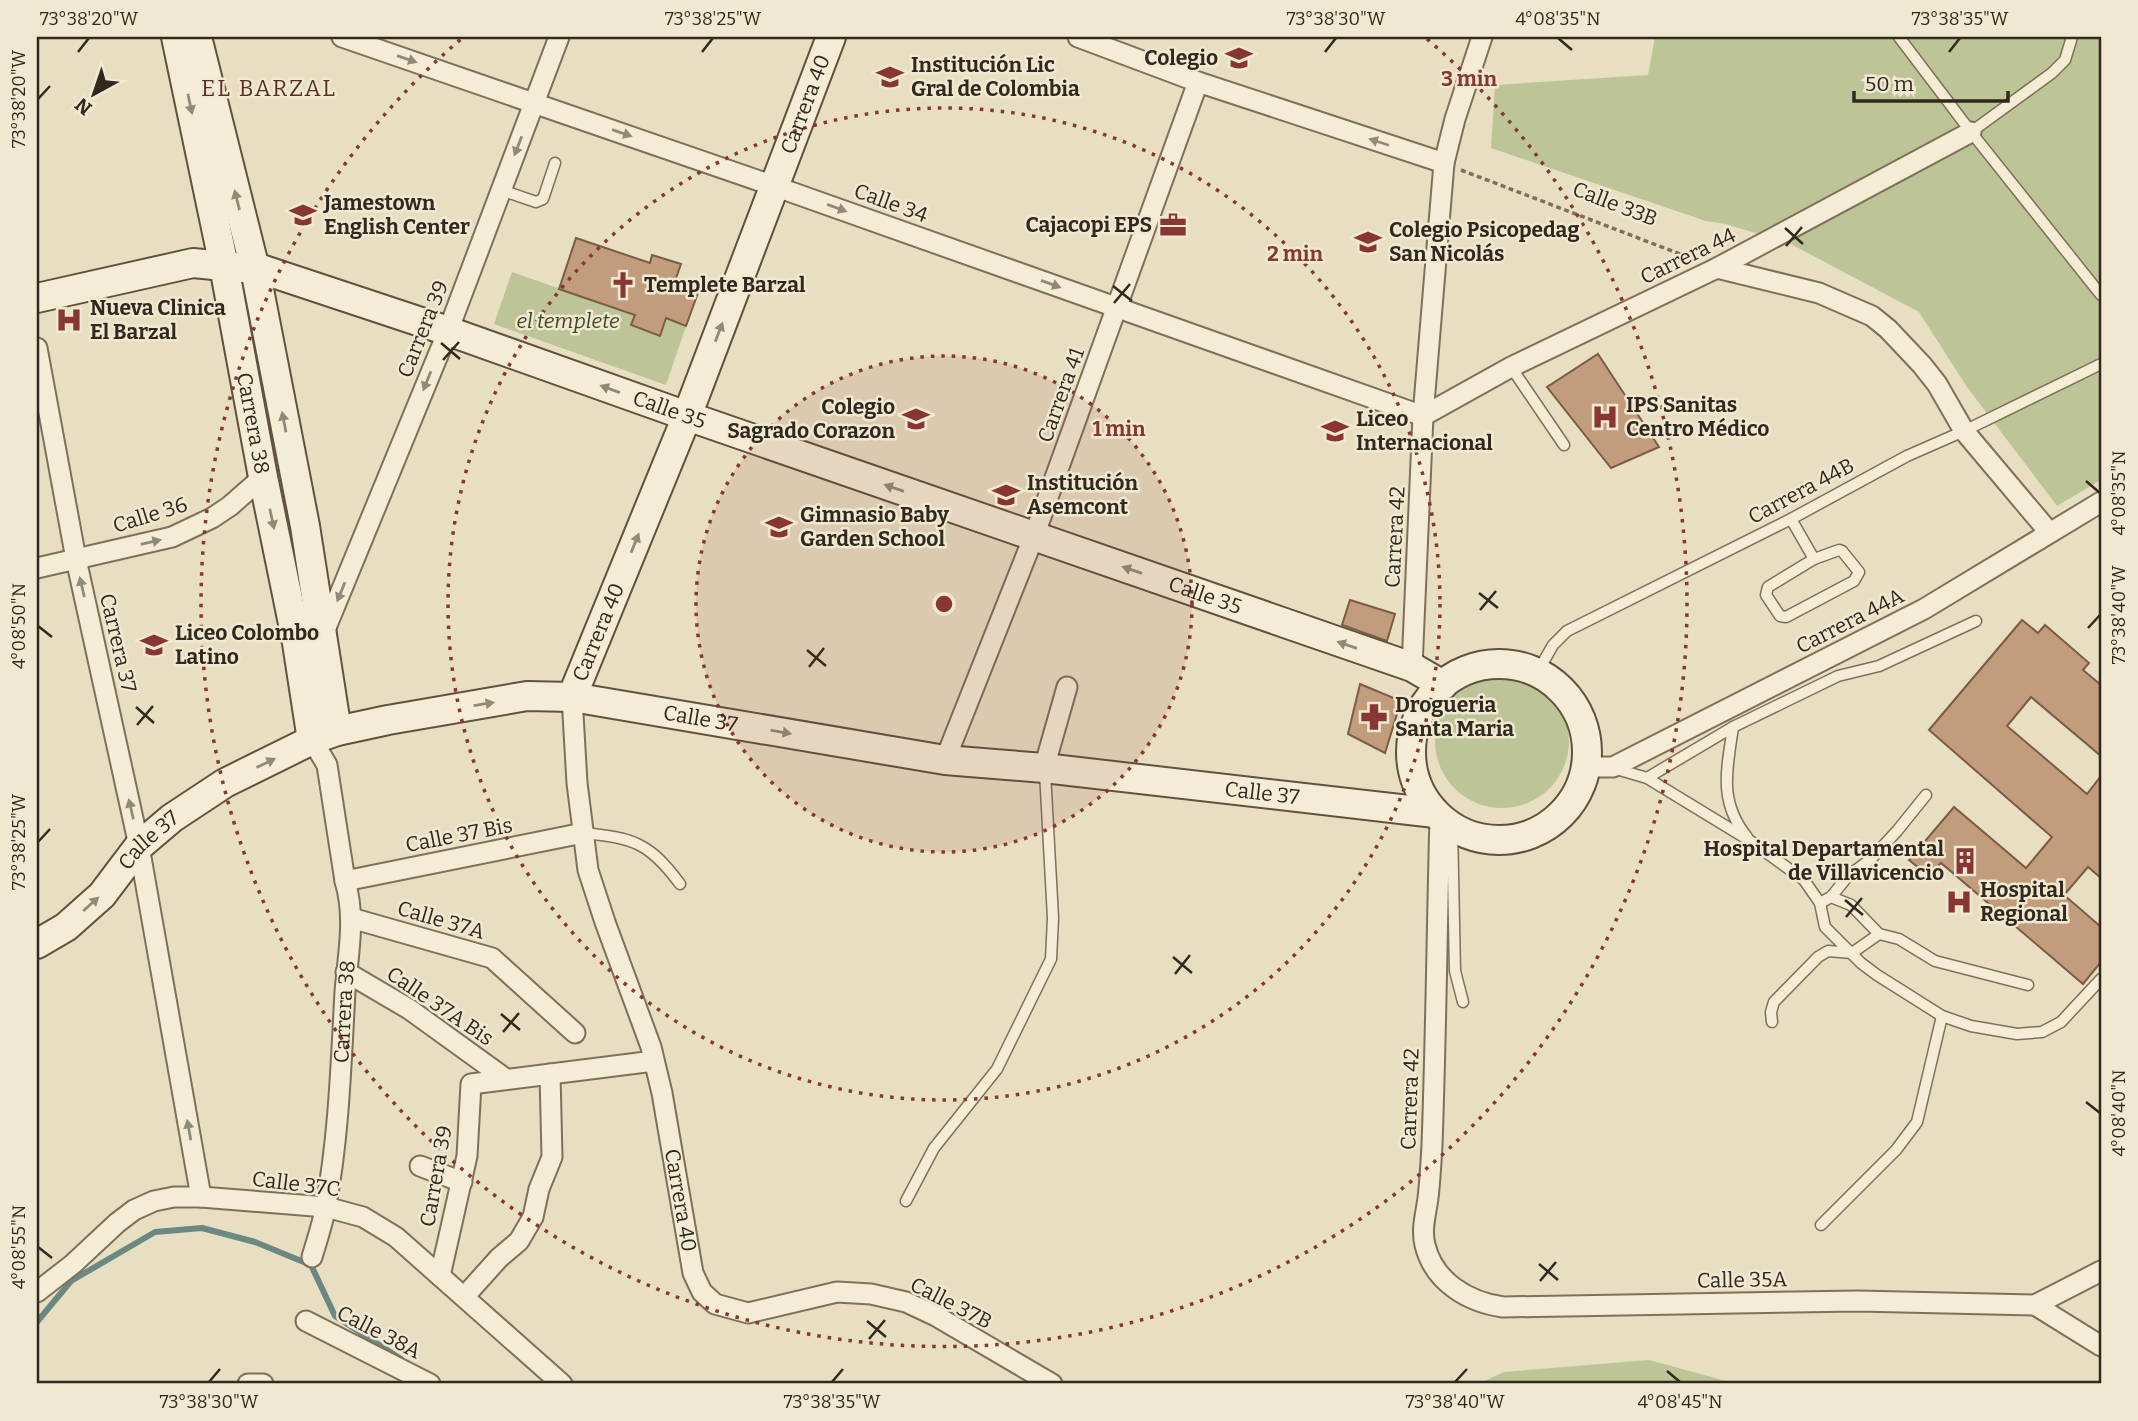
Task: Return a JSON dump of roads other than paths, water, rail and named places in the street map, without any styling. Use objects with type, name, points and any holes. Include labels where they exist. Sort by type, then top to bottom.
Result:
[{"type":"street","name":"Carrera 38","points":[[176,37],[224,266],[263,477],[310,639]]},
{"type":"street","name":"Carrera 38","points":[[197,37],[254,269],[304,526],[310,639],[327,765],[350,899],[352,936],[346,972],[337,1126],[326,1207],[312,1257]]},
{"type":"street","name":"Calle 34","points":[[342,37],[775,186],[1423,416]]},
{"type":"street","name":"Carrera 39","points":[[310,639],[448,331],[559,37]]},
{"type":"street","name":"Carrera 40","points":[[702,1292],[693,1273],[654,1061],[588,870],[577,783],[572,697],[687,416],[831,37]]},
{"type":"street","points":[[1078,37],[1198,82],[1444,163]]},
{"type":"street","name":"Carrera 42","points":[[1412,667],[1423,416],[1444,163],[1455,119],[1482,37]]},
{"type":"street","name":"Carrera 41","points":[[945,760],[1034,536],[1198,82]]},
{"type":"street","name":"Carrera 44","points":[[1423,416],[1511,367],[1717,268],[1971,132]]},
{"type":"street","name":"Calle 35","points":[[37,298],[193,262],[264,270],[448,331],[1412,667],[1443,685]]},
{"type":"street","points":[[1717,268],[1819,293],[1871,316],[1888,329],[1922,365],[1937,384],[1964,431],[2049,532]]},
{"type":"street","name":"Carrera 37","points":[[37,348],[76,559],[139,846],[201,1197]]},
{"type":"street","name":"Calle 36","points":[[37,568],[173,537],[230,506],[263,477]]},
{"type":"street","name":"Carrera 44A","points":[[1600,767],[1924,608],[2101,502]]},
{"type":"street","points":[[1507,665],[1537,673],[1559,688],[1577,711],[1600,767],[1569,806],[1548,826],[1535,833],[1521,838],[1492,840],[1464,832],[1442,818],[1421,794],[1414,770],[1412,743],[1419,717],[1425,705],[1443,685],[1466,671],[1507,665]]},
{"type":"street","points":[[1044,768],[1067,687]]},
{"type":"street","name":"Calle 37","points":[[37,944],[66,927],[102,895],[139,846],[172,818],[225,783],[324,736],[388,720],[527,696],[572,697],[945,760],[1044,768],[1442,818]]},
{"type":"street","name":"Carrera 42","points":[[1442,818],[1432,1148],[1424,1230],[1425,1246],[1435,1268],[1453,1289]]},
{"type":"street","name":"Calle 37 Bis","points":[[345,881],[583,833]]},
{"type":"street","name":"Calle 37A","points":[[351,918],[492,958],[575,1033]]},
{"type":"street","name":"Calle 37A Bis","points":[[346,972],[409,1009],[506,1079]]},
{"type":"street","name":"Calle 37A Bis","points":[[471,1084],[654,1061]]},
{"type":"street","points":[[464,1297],[499,1258],[519,1241],[533,1217],[539,1189],[552,1157],[550,1074]]},
{"type":"street","name":"Carrera 39","points":[[440,1276],[467,1156],[471,1084]]},
{"type":"street","points":[[420,1166],[462,1182]]},
{"type":"street","name":"Calle 37C","points":[[37,1292],[73,1264],[117,1223],[134,1210],[154,1201],[174,1197],[201,1197],[326,1207],[363,1217],[396,1237],[562,1384]]},
{"type":"street","points":[[2035,1305],[2101,1271]]},
{"type":"street","name":"Calle 35A","points":[[1453,1289],[1485,1305],[1503,1307],[1858,1301],[2035,1305]]},
{"type":"street","name":"Calle 37B","points":[[702,1292],[715,1304],[748,1312],[836,1292],[871,1294],[906,1302],[936,1316],[1052,1384]]},
{"type":"street","points":[[2035,1305],[2101,1346]]},
{"type":"street","name":"Calle 38A","points":[[306,1321],[430,1384]]},
{"type":"street","points":[[248,1384],[263,1384]]},
{"type":"lane","points":[[1899,37],[2101,295]]},
{"type":"lane","points":[[1971,132],[2052,73],[2065,60],[2072,37]]},
{"type":"lane","points":[[501,190],[540,201],[555,163]]},
{"type":"lane","name":"Carrera 44B","points":[[1537,673],[1553,645],[1567,631],[1791,519],[1907,456],[2101,363]]},
{"type":"lane","points":[[1511,367],[1564,445]]},
{"type":"lane","points":[[1791,519],[1814,559]]},
{"type":"lane","points":[[1842,551],[1859,572],[1858,577],[1786,617],[1780,616],[1766,595],[1768,587],[1814,559],[1842,551]]},
{"type":"lane","points":[[1647,778],[1733,727],[1838,676],[1879,666],[1976,621]]},
{"type":"lane","points":[[1733,727],[1726,773],[1728,799],[1737,824],[1752,842]]},
{"type":"lane","points":[[1600,767],[1647,778],[1752,842],[1804,880],[1820,903],[1825,927],[1861,963],[1942,1016],[1971,1026],[2017,1034],[2042,1032],[2061,1022],[2101,979]]},
{"type":"lane","points":[[906,1201],[934,1148],[997,1069],[1052,958],[1054,918],[1044,768]]},
{"type":"lane","points":[[1820,903],[1831,897],[1848,876],[1871,859],[1926,795]]},
{"type":"lane","points":[[1442,818],[1455,971],[1463,1002]]},
{"type":"lane","points":[[583,833],[622,837],[649,850],[680,884]]},
{"type":"lane","points":[[1831,897],[1851,905],[1879,934],[1899,939],[1935,961],[2028,985]]},
{"type":"lane","points":[[1772,1022],[1774,1002],[1818,957],[1828,951],[1852,953],[1879,934]]},
{"type":"lane","points":[[1821,1225],[1896,1150],[1917,1122],[1942,1016]]},
{"type":"waterway","points":[[37,1322],[71,1281],[155,1232],[202,1228],[255,1242],[311,1265],[335,1316],[401,1359]]},
{"type":"place","name":"Colegio","points":[[1239,58]]},
{"type":"place","name":"Institución Lic Gral de Colombia","points":[[890,77]]},
{"type":"place","name":"Jamestown English Center","points":[[303,215]]},
{"type":"place","name":"Cajacopi EPS","points":[[1173,225]]},
{"type":"place","name":"Colegio Psicopedag San Nicolás","points":[[1368,242]]},
{"type":"place","name":"Templete Barzal","points":[[623,285]]},
{"type":"place","name":"Nueva Clinica El Barzal","points":[[69,320]]},
{"type":"place","name":"IPS Sanitas Centro Médico","points":[[1605,417]]},
{"type":"place","name":"Colegio Sagrado Corazon","points":[[916,419]]},
{"type":"place","name":"Liceo Internacional","points":[[1335,431]]},
{"type":"place","name":"Institución Asemcont","points":[[1006,495]]},
{"type":"place","name":"Gimnasio Baby Garden School","points":[[779,527]]},
{"type":"place","name":"Liceo Colombo Latino","points":[[154,645]]},
{"type":"place","name":"Drogueria Santa Maria","points":[[1374,717]]},
{"type":"place","name":"Hospital Departamental de Villavicencio","points":[[1965,861]]},
{"type":"place","name":"Hospital Regional","points":[[1959,902]]},
{"type":"district","name":"EL BARZAL","points":[[269,88]]},
{"type":"park label","name":"el templete","points":[[568,321]]}]
